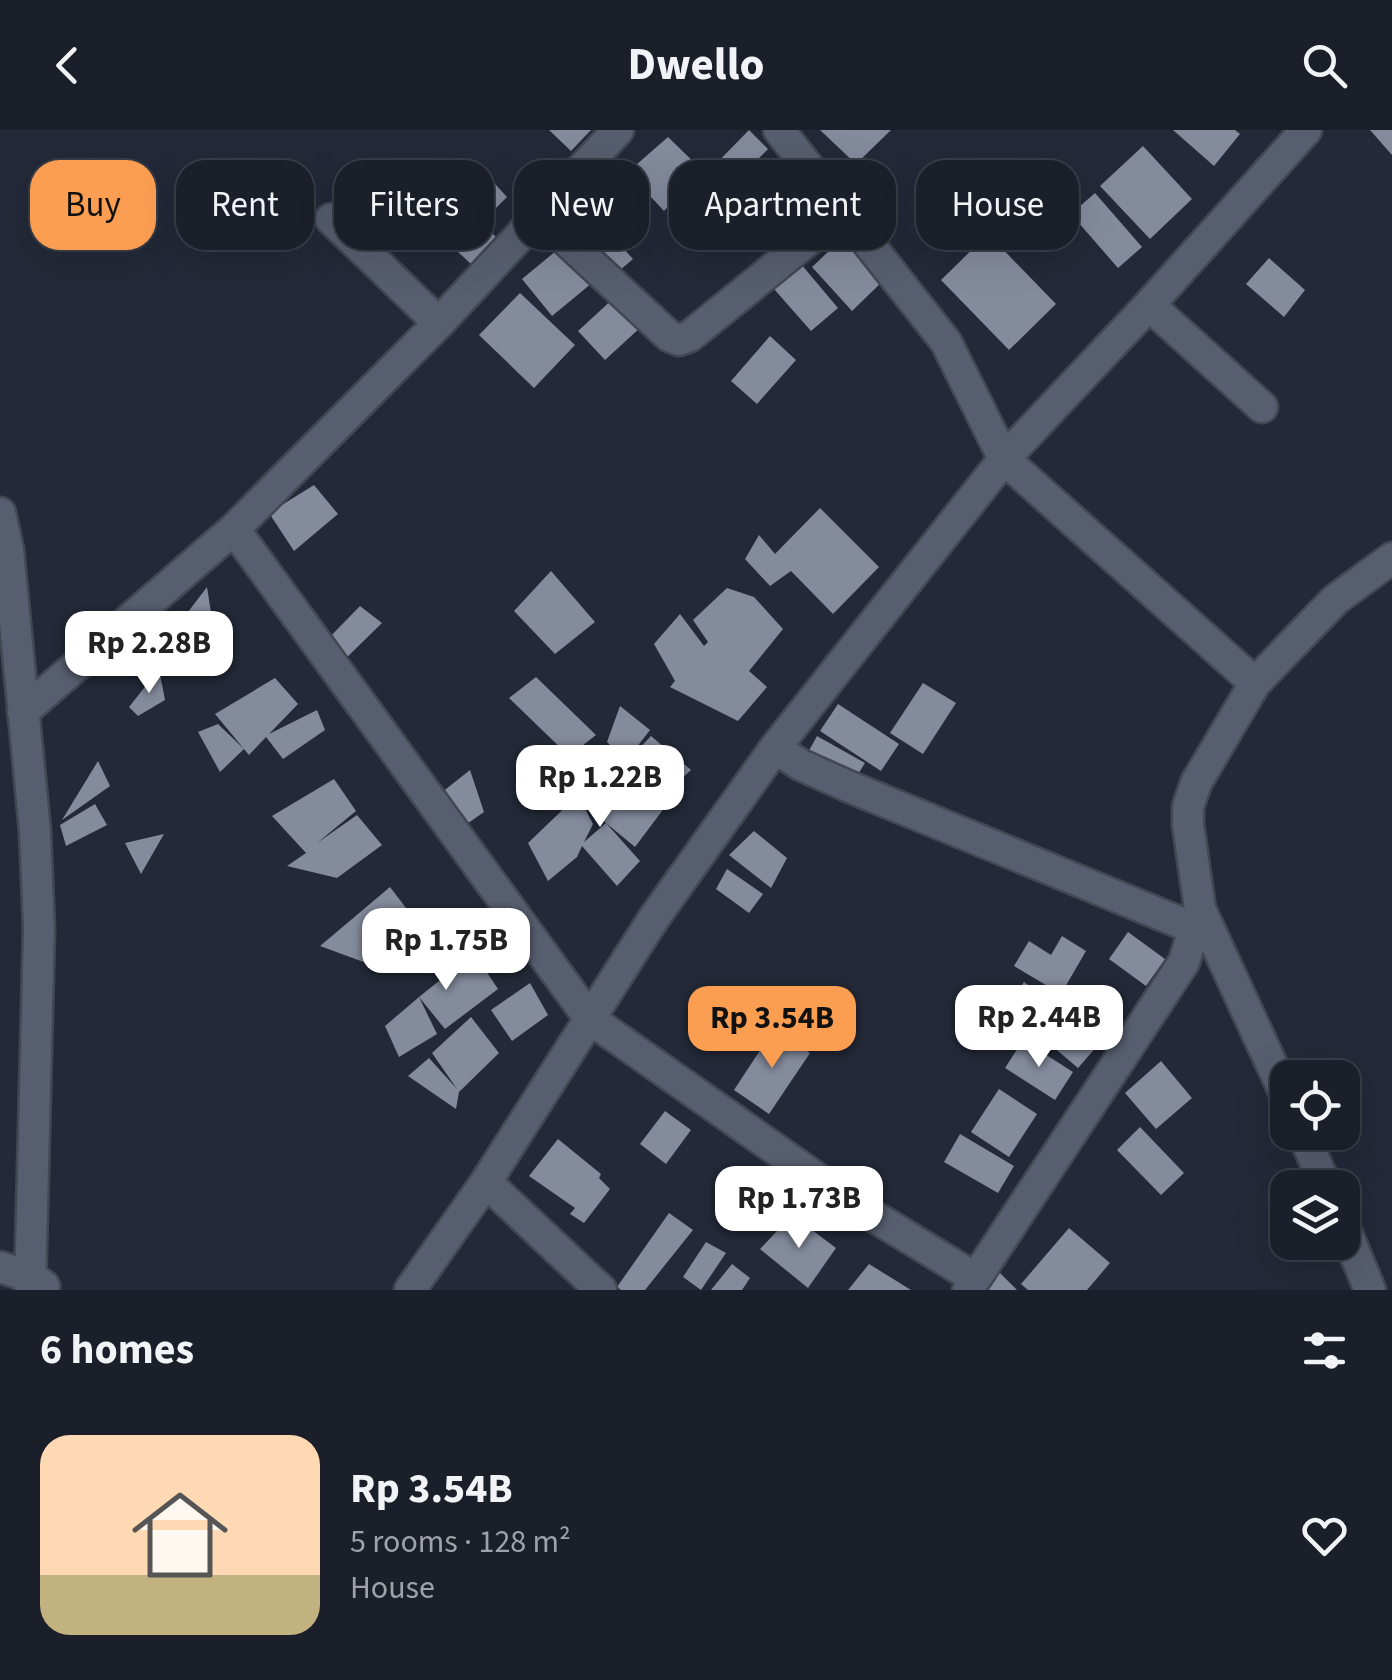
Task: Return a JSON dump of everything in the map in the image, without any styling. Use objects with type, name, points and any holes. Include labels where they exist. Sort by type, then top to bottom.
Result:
[{"type":"street","points":[[591,160],[618,130]]},
{"type":"street","points":[[779,130],[803,160]]},
{"type":"street","points":[[410,1290],[486,1182],[654,918],[775,748],[1004,459],[1306,130]]},
{"type":"street","points":[[331,219],[439,323]]},
{"type":"street","points":[[24,712],[234,529],[514,244]]},
{"type":"street","points":[[577,250],[669,336],[679,340],[690,336],[796,250]]},
{"type":"street","points":[[874,250],[946,342],[1004,459],[1255,683]]},
{"type":"street","points":[[1149,305],[1262,407]]},
{"type":"street","points":[[0,512],[8,550],[35,830],[40,985],[37,1286],[0,1267]]},
{"type":"street","points":[[234,529],[590,1019],[971,1284],[1184,962],[1198,919]]},
{"type":"street","points":[[1270,1064],[1198,919],[1188,825],[1190,796],[1255,683],[1335,600],[1392,558]]},
{"type":"street","points":[[775,748],[801,765],[850,787],[1198,919]]},
{"type":"street","points":[[486,1182],[601,1290]]},
{"type":"street","points":[[1358,1260],[1370,1290]]},
{"type":"building","points":[[549,130],[591,130],[571,151]]},
{"type":"building","points":[[749,130],[768,149],[757,160],[720,160]]},
{"type":"building","points":[[820,130],[891,130],[860,160],[852,160]]},
{"type":"building","points":[[1173,130],[1235,130],[1240,134],[1214,166]]},
{"type":"building","points":[[1370,130],[1392,130],[1392,155]]},
{"type":"building","points":[[668,137],[692,160],[669,160],[669,206],[664,211],[649,195],[649,160],[642,160]]},
{"type":"building","points":[[1143,146],[1192,199],[1150,239],[1100,186]]},
{"type":"building","points":[[494,183],[507,197],[494,210]]},
{"type":"building","points":[[1095,193],[1142,247],[1118,268],[1079,223],[1079,207]]},
{"type":"building","points":[[456,250],[484,250],[471,264]]},
{"type":"building","points":[[557,250],[565,250],[592,283],[552,316],[522,279]]},
{"type":"building","points":[[590,250],[625,250],[633,259],[613,276]]},
{"type":"building","points":[[830,250],[856,250],[884,280],[852,311],[812,267]]},
{"type":"building","points":[[972,250],[1004,250],[1056,304],[1009,350],[941,280]]},
{"type":"building","points":[[1269,258],[1305,290],[1284,317],[1246,284]]},
{"type":"building","points":[[801,264],[838,308],[811,331],[774,289]]},
{"type":"building","points":[[520,293],[575,345],[534,388],[479,335]]},
{"type":"building","points":[[615,297],[642,326],[605,360],[578,331]]},
{"type":"building","points":[[770,336],[796,360],[757,404],[731,381]]},
{"type":"building","points":[[314,485],[338,514],[294,551],[269,513]]},
{"type":"building","points":[[820,508],[879,567],[833,614],[791,571],[770,586],[745,559],[759,535],[775,554]]},
{"type":"building","points":[[551,571],[595,622],[555,654],[514,611]]},
{"type":"building","points":[[207,587],[213,625],[172,633]]},
{"type":"building","points":[[727,588],[754,597],[783,629],[749,671],[767,687],[738,721],[670,687],[675,681],[654,644],[680,614],[704,646],[708,642],[693,620]]},
{"type":"building","points":[[360,606],[382,623],[340,664],[320,647]]},
{"type":"building","points":[[159,669],[165,700],[138,716],[129,707]]},
{"type":"building","points":[[536,677],[596,735],[569,756],[509,698]]},
{"type":"building","points":[[275,678],[298,704],[269,734],[317,710],[325,730],[283,759],[266,737],[249,755],[215,714]]},
{"type":"building","points":[[923,683],[956,703],[923,754],[890,733]]},
{"type":"building","points":[[838,704],[899,744],[881,771],[820,731]]},
{"type":"building","points":[[620,706],[650,730],[626,761],[607,742]]},
{"type":"building","points":[[218,724],[244,749],[220,772],[198,732]]},
{"type":"building","points":[[651,736],[691,770],[664,795],[633,755]]},
{"type":"building","points":[[817,736],[865,763],[850,787],[801,765]]},
{"type":"building","points":[[98,761],[110,786],[62,820]]},
{"type":"building","points":[[624,767],[665,807],[635,847],[597,815],[599,793]]},
{"type":"building","points":[[470,770],[484,812],[454,833],[436,797]]},
{"type":"building","points":[[334,779],[356,811],[317,843],[357,815],[382,845],[337,878],[287,866],[306,853],[272,816]]},
{"type":"building","points":[[578,795],[593,824],[584,842],[606,823],[640,861],[617,886],[582,846],[577,857],[548,881],[528,843]]},
{"type":"building","points":[[95,804],[107,825],[66,846],[60,825]]},
{"type":"building","points":[[754,831],[787,858],[771,888],[729,855]]},
{"type":"building","points":[[164,834],[141,874],[125,843]]},
{"type":"building","points":[[727,869],[763,894],[749,913],[716,889]]},
{"type":"building","points":[[390,887],[416,921],[369,964],[320,946]]},
{"type":"building","points":[[467,919],[485,942],[474,953],[498,989],[445,1029],[419,997],[459,965],[440,934]]},
{"type":"building","points":[[1128,932],[1165,959],[1146,986],[1109,959]]},
{"type":"building","points":[[1062,936],[1086,951],[1061,994],[1014,966],[1029,941],[1051,955]]},
{"type":"building","points":[[1024,982],[1047,999],[1023,1031],[1000,1014]]},
{"type":"building","points":[[530,983],[548,1015],[512,1041],[491,1010]]},
{"type":"building","points":[[419,997],[437,1034],[399,1057],[385,1026]]},
{"type":"building","points":[[1057,1010],[1098,1045],[1078,1068],[1038,1034]]},
{"type":"building","points":[[471,1017],[499,1053],[459,1092],[456,1109],[408,1076],[429,1058],[457,1089],[432,1053]]},
{"type":"building","points":[[774,1029],[810,1053],[769,1114],[734,1090]]},
{"type":"building","points":[[1023,1040],[1073,1072],[1055,1100],[1005,1068]]},
{"type":"building","points":[[1161,1061],[1192,1098],[1156,1129],[1125,1093]]},
{"type":"building","points":[[999,1089],[1037,1114],[1009,1157],[971,1132]]},
{"type":"building","points":[[665,1111],[691,1130],[666,1164],[640,1144]]},
{"type":"building","points":[[1140,1127],[1184,1173],[1161,1195],[1117,1150]]},
{"type":"building","points":[[960,1134],[1014,1166],[998,1193],[944,1162]]},
{"type":"building","points":[[558,1139],[601,1174],[599,1178],[610,1189],[584,1223],[570,1214],[575,1208],[529,1176]]},
{"type":"building","points":[[669,1213],[693,1230],[645,1290],[621,1290],[617,1287]]},
{"type":"building","points":[[792,1215],[836,1248],[808,1288],[760,1249]]},
{"type":"building","points":[[1069,1228],[1110,1263],[1087,1290],[1028,1290],[1021,1284]]},
{"type":"building","points":[[706,1242],[726,1253],[701,1290],[683,1277]]},
{"type":"building","points":[[987,1260],[1017,1290],[984,1290]]},
{"type":"building","points":[[732,1264],[750,1278],[742,1290],[711,1290]]},
{"type":"building","points":[[869,1264],[911,1290],[848,1290]]}]
